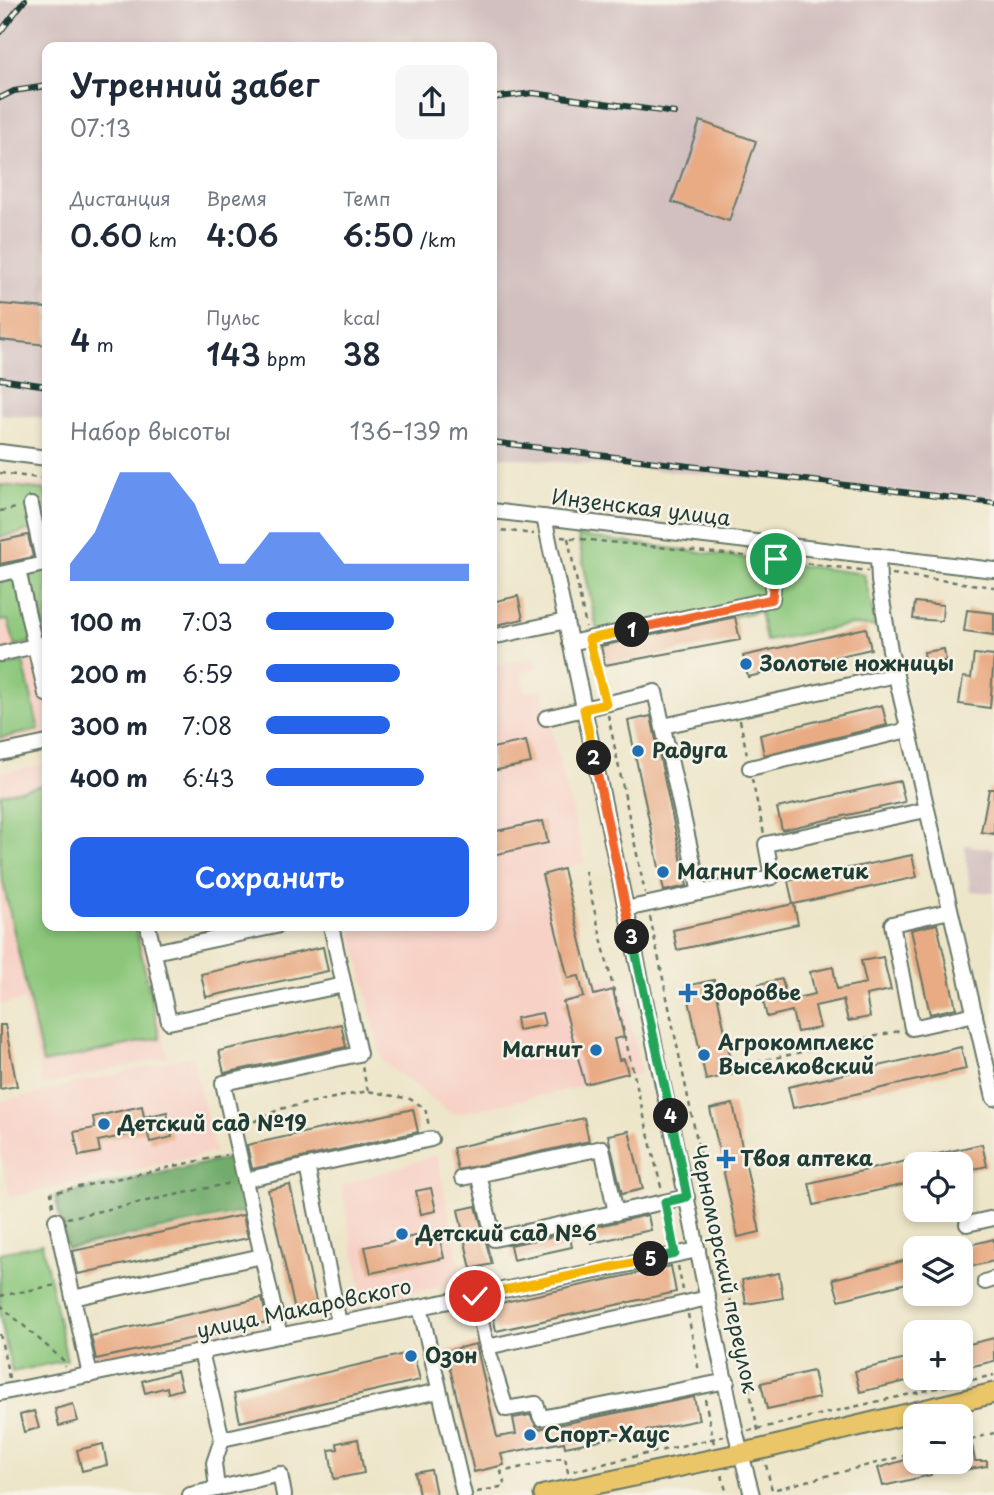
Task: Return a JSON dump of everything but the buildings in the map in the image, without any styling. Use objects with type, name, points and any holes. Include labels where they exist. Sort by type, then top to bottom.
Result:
[{"type":"main road","points":[[544,1495],[762,1449],[994,1393]]},
{"type":"street","points":[[0,452],[42,457]]},
{"type":"street","points":[[31,505],[42,555]]},
{"type":"street","name":"Инзенская улица","points":[[497,512],[777,552],[878,556],[994,570]]},
{"type":"street","name":"Черноморский переулок","points":[[544,517],[752,1495]]},
{"type":"street","points":[[570,643],[772,599],[777,552]]},
{"type":"street","points":[[878,556],[878,572],[896,675],[994,1098]]},
{"type":"street","points":[[0,574],[42,564]]},
{"type":"street","points":[[0,654],[41,645],[18,570]]},
{"type":"street","points":[[497,636],[566,621]]},
{"type":"street","points":[[663,726],[896,675]]},
{"type":"street","points":[[546,718],[655,692],[700,893]]},
{"type":"street","points":[[750,768],[908,730]]},
{"type":"street","points":[[0,752],[42,744]]},
{"type":"street","points":[[626,909],[772,877],[765,844],[926,810]]},
{"type":"street","points":[[950,911],[892,924],[912,1028],[975,1014]]},
{"type":"street","points":[[149,931],[169,1022],[344,985]]},
{"type":"street","points":[[154,952],[253,931]]},
{"type":"street","points":[[281,1336],[223,1083],[359,1054],[332,931]]},
{"type":"street","points":[[245,1180],[431,1139]]},
{"type":"street","points":[[462,1178],[602,1148],[616,1213]]},
{"type":"street","points":[[307,1166],[339,1324]]},
{"type":"street","points":[[478,1174],[494,1239],[687,1197]]},
{"type":"street","points":[[967,1224],[994,1219]]},
{"type":"street","points":[[57,1220],[90,1375]]},
{"type":"street","name":"улица Макаровского","points":[[0,1393],[698,1250]]},
{"type":"street","points":[[73,1298],[262,1256]]},
{"type":"street","points":[[475,1296],[506,1409],[536,1404],[541,1418],[727,1381]]},
{"type":"street","points":[[487,1347],[708,1298]]},
{"type":"street","points":[[419,1307],[465,1495]]},
{"type":"street","points":[[201,1352],[222,1439],[214,1462],[217,1489]]},
{"type":"street","points":[[222,1439],[439,1391]]},
{"type":"street","points":[[190,1495],[280,1474],[284,1495]]},
{"type":"path","points":[[0,473],[42,478]]},
{"type":"path","points":[[0,511],[31,505]]},
{"type":"path","points":[[497,530],[568,538],[777,552],[878,572],[994,587]]},
{"type":"path","points":[[568,538],[606,704],[772,1490],[903,1456]]},
{"type":"path","points":[[585,870],[665,1202],[713,1439],[727,1495]]},
{"type":"path","points":[[747,1064],[912,1028]]},
{"type":"path","points":[[359,1054],[368,1091]]},
{"type":"path","points":[[234,1132],[281,1109],[368,1091],[410,1099],[425,1108],[431,1139]]},
{"type":"path","points":[[51,1193],[238,1152]]},
{"type":"path","points":[[57,1220],[245,1180]]},
{"type":"path","points":[[0,1296],[70,1282]]},
{"type":"path","points":[[0,1305],[64,1361]]},
{"type":"path","points":[[0,1334],[10,1381]]},
{"type":"path","points":[[465,1495],[505,1486],[501,1472],[565,1457],[568,1472],[994,1376]]},
{"type":"path","points":[[973,1439],[994,1433]]},
{"type":"shaded area","points":[[0,0],[994,0],[994,499],[497,456],[497,42],[42,42],[42,418],[0,414]]},
{"type":"shaded area","points":[[0,481],[42,485],[42,733],[0,743]]},
{"type":"shaded area","points":[[535,657],[538,668],[521,673],[526,692],[542,690],[585,863],[541,874],[568,987],[620,976],[642,1073],[453,1115],[382,1061],[352,931],[497,931],[497,665]]},
{"type":"shaded area","points":[[42,765],[42,931],[141,931],[168,1057],[43,1085],[24,1000],[0,1005],[0,773]]},
{"type":"shaded area","points":[[965,845],[994,849],[994,893],[970,891]]},
{"type":"shaded area","name":"Детский сад №19","points":[[192,1056],[215,1152],[10,1197],[0,1146],[0,1102]]},
{"type":"shaded area","name":"Детский сад №6","points":[[437,1155],[463,1282],[364,1303],[341,1186]]},
{"type":"green space","points":[[0,485],[42,490],[42,537],[40,528],[0,537]]},
{"type":"green space","points":[[578,536],[864,574],[876,627],[850,625],[766,641],[760,611],[600,645]]},
{"type":"green space","points":[[42,570],[42,640],[15,646],[8,620],[0,621],[0,579]]},
{"type":"green space","points":[[23,662],[39,730],[0,738],[0,667]]},
{"type":"green space","points":[[42,785],[42,931],[136,931],[160,1038],[43,1063],[0,869],[0,794]]},
{"type":"green space","points":[[235,1157],[248,1211],[67,1249],[55,1196]]},
{"type":"green space","points":[[42,1244],[67,1360],[12,1372],[0,1317],[0,1253]]},
{"type":"railway","points":[[0,32],[25,0]]},
{"type":"railway","points":[[0,98],[14,91],[42,87]]},
{"type":"railway","points":[[497,97],[533,93],[675,113]]},
{"type":"railway","points":[[0,379],[42,385]]},
{"type":"railway","points":[[497,443],[994,503]]},
{"type":"place","name":"Золотые ножницы","points":[[746,664]]},
{"type":"place","name":"Радуга","points":[[638,751]]},
{"type":"place","name":"Магнит Косметик","points":[[663,872]]},
{"type":"place","name":"Здоровье","points":[[688,993]]},
{"type":"place","name":"Магнит","points":[[596,1050]]},
{"type":"place","name":"Агрокомплекс Выселковский","points":[[704,1055]]},
{"type":"place","name":"Детский сад №19","points":[[104,1124]]},
{"type":"place","name":"Твоя аптека","points":[[726,1159]]},
{"type":"place","name":"Детский сад №6","points":[[402,1234]]},
{"type":"place","name":"Озон","points":[[411,1356]]},
{"type":"place","name":"Спорт-Хаус","points":[[530,1435]]},
{"type":"route","points":[[475,1296],[675,1254],[665,1202],[687,1197],[584,709],[606,704],[589,639],[772,599],[776,559]]}]
